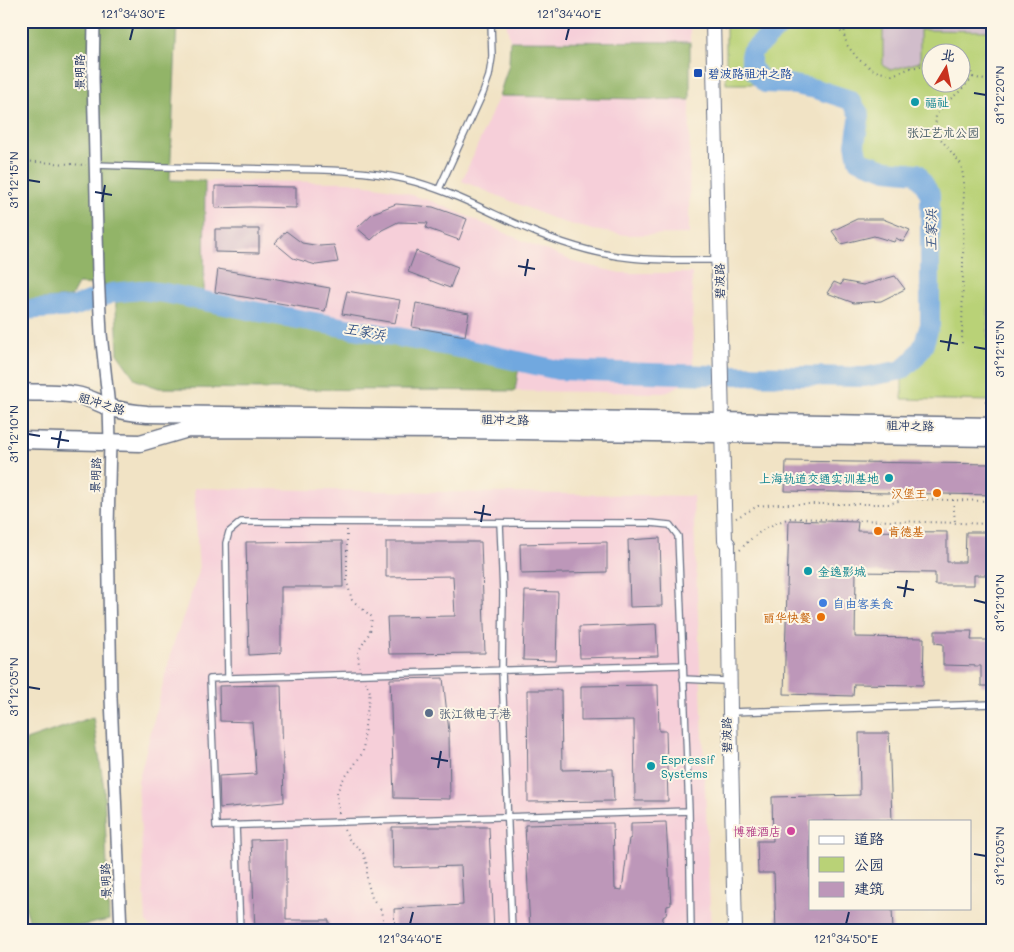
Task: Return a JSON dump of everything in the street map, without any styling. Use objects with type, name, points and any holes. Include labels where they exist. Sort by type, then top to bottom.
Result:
[{"type":"main road","name":"祖冲之路","points":[[21,392],[77,395],[109,407],[147,414],[722,428],[993,438]]},
{"type":"main road","name":"祖冲之路","points":[[21,440],[140,443],[188,429],[458,430],[993,426]]},
{"type":"street","name":"景明路","points":[[94,21],[93,78],[98,273],[100,316],[109,407],[108,528],[111,698],[121,931]]},
{"type":"street","name":"碧波路","points":[[713,25],[722,428],[725,524],[726,541],[728,544],[726,803],[730,931]]},
{"type":"street","name":"碧波路","points":[[726,541],[723,544],[724,681],[728,712],[735,931]]},
{"type":"lane","points":[[439,189],[484,94],[492,57],[491,21]]},
{"type":"lane","points":[[95,165],[370,173],[404,179],[439,189],[537,233],[602,253],[641,259],[719,260]]},
{"type":"lane","points":[[228,678],[226,543],[229,532],[241,522],[650,523],[670,525],[678,536],[689,811],[691,931]]},
{"type":"lane","points":[[500,523],[503,593],[502,670],[512,931]]},
{"type":"lane","points":[[683,665],[210,679],[216,826],[689,811]]},
{"type":"lane","points":[[684,679],[724,681]]},
{"type":"lane","points":[[728,712],[993,704]]},
{"type":"lane","points":[[236,825],[240,931]]},
{"type":"path","points":[[713,25],[736,29],[740,21]]},
{"type":"path","points":[[830,21],[844,35]]},
{"type":"path","points":[[846,21],[844,35],[847,45],[858,59],[875,71],[892,75],[922,66]]},
{"type":"path","points":[[962,345],[964,182],[961,164],[935,132],[936,116],[944,104],[973,77],[993,82]]},
{"type":"path","points":[[21,161],[95,165]]},
{"type":"path","points":[[985,401],[993,401]]},
{"type":"path","points":[[725,524],[758,506],[776,504],[889,504],[905,499],[993,501]]},
{"type":"path","points":[[953,500],[955,523]]},
{"type":"path","points":[[738,555],[750,538],[764,528],[790,518],[993,524]]},
{"type":"path","points":[[348,522],[347,582],[352,600],[372,617],[370,632],[358,652],[358,664],[370,692],[363,752],[342,781],[338,792],[338,809],[341,822],[349,839],[363,852],[372,898],[380,908],[382,931]]},
{"type":"shaded area","points":[[506,21],[690,21],[690,42],[510,41]]},
{"type":"shaded area","points":[[883,21],[993,21],[993,31],[920,30],[920,62],[891,70],[883,66]]},
{"type":"shaded area","points":[[499,96],[690,100],[689,234],[626,235],[593,230],[559,221],[462,181]]},
{"type":"shaded area","points":[[993,167],[993,350],[988,336],[989,197]]},
{"type":"shaded area","points":[[205,181],[349,182],[393,189],[434,202],[578,263],[620,273],[692,273],[693,365],[685,383],[664,393],[515,391],[521,354],[204,294]]},
{"type":"shaded area","name":"张江微电子港","points":[[194,488],[693,496],[711,931],[154,931],[146,922],[138,782],[173,645],[199,572]]},
{"type":"green space","points":[[21,21],[177,21],[170,180],[205,181],[204,294],[521,354],[515,391],[159,388],[136,380],[118,355],[115,285],[78,284],[71,297],[21,299]]},
{"type":"green space","name":"张江艺术公园","points":[[726,21],[883,21],[883,66],[891,70],[920,62],[920,30],[993,31],[993,167],[989,197],[988,336],[993,350],[993,401],[902,399],[902,370],[914,359],[923,346],[930,325],[930,194],[916,173],[887,170],[858,160],[855,144],[860,115],[850,100],[816,89],[789,84],[726,84]]},
{"type":"green space","points":[[510,41],[690,42],[690,100],[499,96],[509,64]]},
{"type":"green space","points":[[93,717],[104,788],[109,920],[55,931],[33,931],[21,895],[21,778],[26,740]]},
{"type":"building","points":[[215,186],[296,187],[296,208],[215,208]]},
{"type":"building","points":[[396,204],[433,207],[467,219],[459,240],[426,228],[428,223],[398,222],[382,230],[371,240],[357,228],[373,213]]},
{"type":"building","points":[[857,219],[883,219],[910,230],[903,242],[896,238],[894,242],[874,236],[841,244],[832,231]]},
{"type":"building","points":[[215,229],[259,229],[259,253],[215,252]]},
{"type":"building","points":[[286,231],[302,243],[320,246],[334,245],[338,262],[316,265],[293,258],[275,243]]},
{"type":"building","points":[[416,251],[458,267],[450,288],[408,272]]},
{"type":"building","points":[[218,269],[330,288],[325,311],[215,292]]},
{"type":"building","points":[[895,276],[905,289],[881,301],[854,303],[827,293],[834,282],[841,285],[842,281],[863,285]]},
{"type":"building","points":[[347,291],[400,300],[395,323],[342,314]]},
{"type":"building","points":[[416,303],[469,313],[465,336],[412,327]]},
{"type":"building","name":"上海轨道交通实训基地","points":[[786,461],[993,464],[993,495],[785,491]]},
{"type":"building","points":[[789,520],[858,522],[857,531],[947,532],[947,562],[965,562],[966,532],[993,532],[993,575],[974,575],[974,585],[935,585],[935,573],[856,572],[855,637],[924,638],[923,685],[854,684],[853,696],[784,694]]},
{"type":"building","points":[[660,538],[662,606],[630,607],[628,540]]},
{"type":"building","points":[[342,541],[343,587],[281,587],[281,653],[249,655],[246,542]]},
{"type":"building","points":[[386,542],[481,542],[485,653],[389,654],[387,617],[455,616],[453,576],[386,577]]},
{"type":"building","points":[[607,542],[607,572],[521,574],[520,544]]},
{"type":"building","points":[[525,591],[558,592],[556,661],[523,660]]},
{"type":"building","points":[[656,624],[658,656],[580,658],[579,627]]},
{"type":"building","points":[[935,631],[972,631],[971,640],[993,640],[993,686],[981,686],[981,666],[943,665],[943,644],[935,643]]},
{"type":"building","points":[[443,678],[449,732],[450,799],[394,798],[390,679]]},
{"type":"building","points":[[281,685],[284,802],[220,808],[219,776],[256,774],[252,722],[220,721],[219,686]]},
{"type":"building","points":[[658,685],[659,731],[666,731],[668,801],[635,801],[634,720],[581,721],[581,686]]},
{"type":"building","points":[[527,690],[561,690],[562,770],[613,769],[614,801],[528,802]]},
{"type":"building","name":"博雅酒店","points":[[859,733],[889,733],[892,820],[809,820],[809,910],[892,910],[893,931],[776,931],[774,873],[758,873],[757,841],[773,841],[772,797],[860,795]]},
{"type":"building","points":[[666,822],[671,905],[667,906],[666,915],[663,917],[662,931],[530,931],[525,825],[613,823],[615,889],[622,890],[629,839],[631,838],[631,823]]},
{"type":"building","points":[[392,827],[489,827],[494,931],[395,931],[394,909],[463,905],[461,866],[393,868]]},
{"type":"building","points":[[286,839],[286,920],[329,920],[329,931],[255,931],[251,840]]},
{"type":"waterway","name":"王家浜","points":[[731,375],[865,377],[902,370],[914,359],[923,346],[930,325],[930,194],[917,173],[887,170],[858,160],[855,144],[860,115],[850,100],[816,89],[789,84],[765,83],[751,67],[751,52],[776,30],[776,21]]},
{"type":"waterway","name":"王家浜","points":[[21,310],[73,307],[112,293],[140,290],[165,293],[464,349],[558,370],[711,375]]},
{"type":"place","name":"碧波路祖冲之路","points":[[698,73]]},
{"type":"place","name":"福祉","points":[[915,102]]},
{"type":"place","name":"上海轨道交通实训基地","points":[[889,478]]},
{"type":"place","name":"汉堡王","points":[[937,493]]},
{"type":"place","name":"肯德基","points":[[878,531]]},
{"type":"place","name":"金逸影城","points":[[808,571]]},
{"type":"place","name":"自由客美食","points":[[823,603]]},
{"type":"place","name":"丽华快餐","points":[[821,617]]},
{"type":"place","name":"张江微电子港","points":[[429,713]]},
{"type":"place","name":"Espressif Systems","points":[[651,766]]},
{"type":"place","name":"博雅酒店","points":[[791,831]]}]
